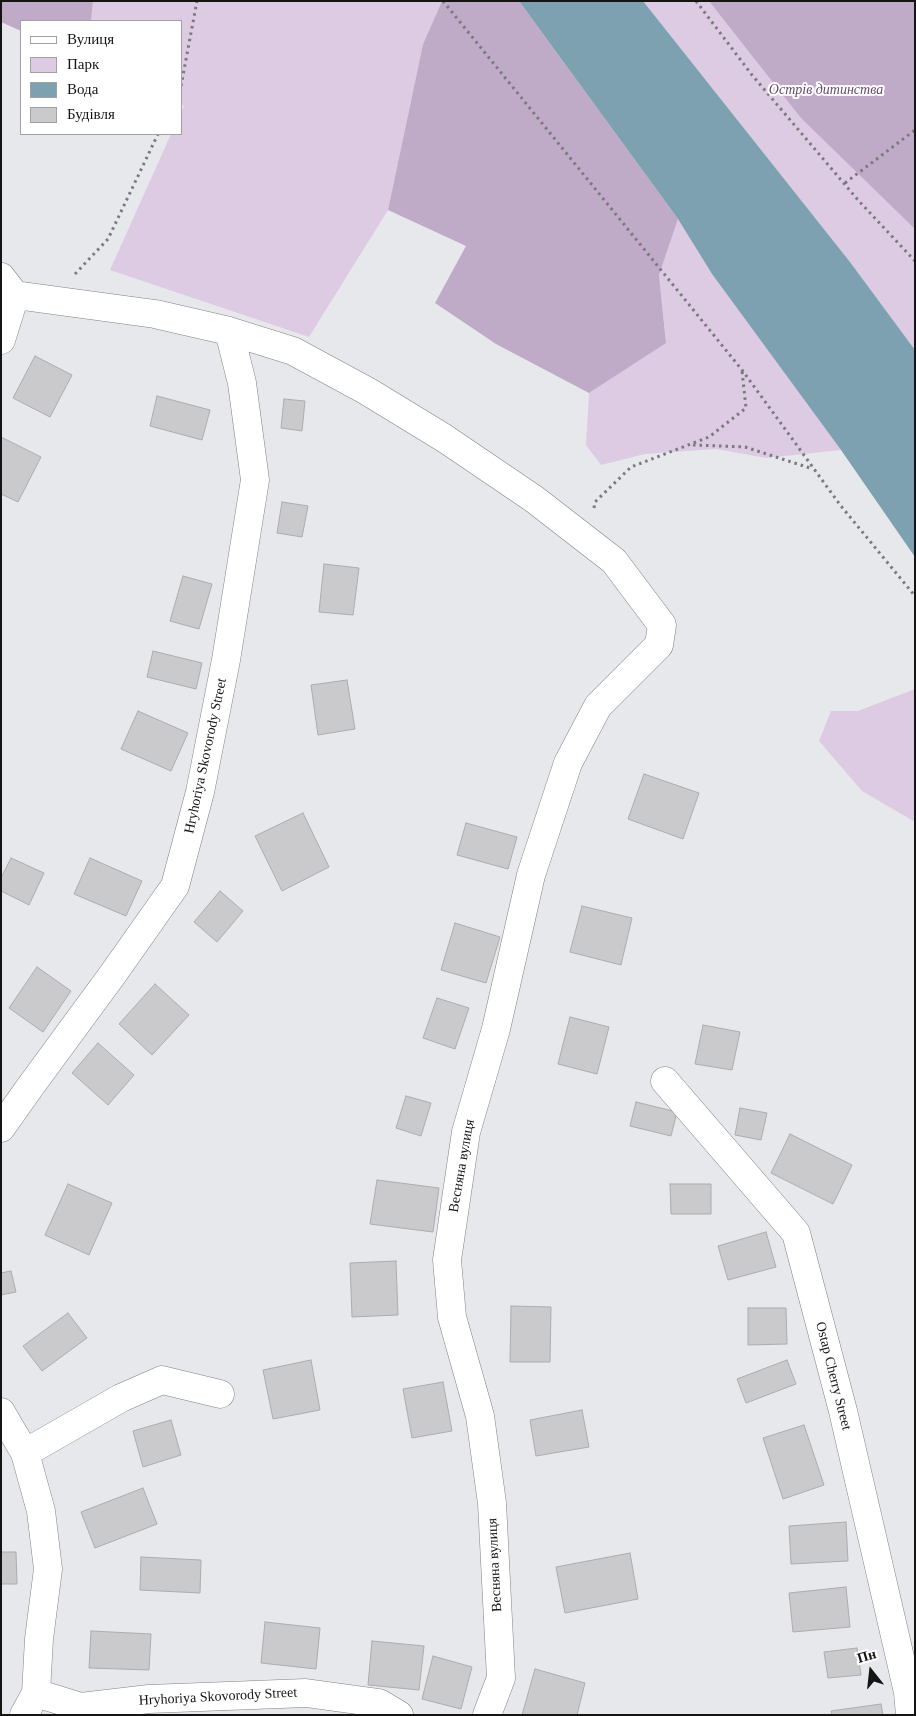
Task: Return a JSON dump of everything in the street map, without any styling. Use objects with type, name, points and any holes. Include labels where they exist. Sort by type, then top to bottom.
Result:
[{"type":"street","points":[[1,340],[8,286],[50,300],[155,314],[229,330],[293,351],[367,391],[444,438],[518,488],[588,540]]},
{"type":"street","name":"Hryhoriya Skovorody Street","points":[[1,1128],[175,886],[200,792],[217,707],[255,480],[242,383],[229,330]]},
{"type":"street","name":"Весняна вулиця","points":[[487,1715],[501,1678],[492,1503],[480,1416],[452,1317],[447,1260],[466,1132],[496,1028],[530,875],[568,763],[598,706],[659,644],[662,625],[614,561],[588,540]]},
{"type":"street","name":"Ostap Cherry Street","points":[[665,1081],[796,1233],[843,1411],[908,1692],[910,1715]]},
{"type":"street","points":[[25,1453],[121,1398],[162,1380],[220,1394]]},
{"type":"street","name":"Hryhoriya Skovorody Street","points":[[1,1412],[25,1453],[41,1512],[48,1569],[30,1704],[80,1707],[149,1699],[306,1692],[379,1702],[400,1715]]},
{"type":"path","points":[[182,81],[197,1]]},
{"type":"path","points":[[443,1],[742,370],[841,506],[915,596]]},
{"type":"path","points":[[696,1],[752,75],[915,261]]},
{"type":"path","points":[[845,183],[915,130]]},
{"type":"path","points":[[50,300],[108,239],[158,135]]},
{"type":"path","points":[[588,540],[595,502],[631,467],[710,436],[746,408],[742,370]]},
{"type":"path","points":[[689,444],[745,447],[814,469]]},
{"type":"green space","points":[[1,1],[93,1],[91,20],[20,20],[20,31],[1,22]]},
{"type":"green space","points":[[93,1],[442,1],[423,44],[388,210],[309,337],[110,270],[171,135],[182,135],[182,110],[184,106],[182,105],[182,20],[91,20]]},
{"type":"green space","points":[[442,1],[519,1],[678,219],[659,275],[666,343],[589,393],[496,344],[435,303],[466,246],[388,210],[423,44]]},
{"type":"green space","name":"Острів дитинства","points":[[643,1],[915,1],[915,350],[850,262]]},
{"type":"green space","points":[[709,1],[915,1],[915,229],[801,118]]},
{"type":"green space","points":[[678,219],[712,274],[841,450],[766,458],[716,449],[645,454],[601,465],[586,445],[589,393],[666,342],[659,275]]},
{"type":"green space","points":[[915,689],[915,822],[862,791],[819,741],[831,711],[858,711]]},
{"type":"water","points":[[519,1],[643,1],[850,262],[915,350],[915,557],[841,450],[712,274],[678,219]]},
{"type":"building","points":[[35,356],[72,375],[50,417],[13,398]]},
{"type":"building","points":[[157,396],[210,410],[202,440],[150,426]]},
{"type":"building","points":[[284,399],[305,401],[302,431],[281,428]]},
{"type":"building","points":[[1,437],[41,457],[18,502],[1,494]]},
{"type":"building","points":[[282,502],[308,506],[302,537],[277,533]]},
{"type":"building","points":[[324,564],[359,568],[353,615],[319,612]]},
{"type":"building","points":[[183,576],[212,584],[199,629],[170,621]]},
{"type":"building","points":[[153,651],[202,663],[196,689],[147,677]]},
{"type":"building","points":[[347,680],[355,729],[318,735],[311,685]]},
{"type":"building","points":[[138,711],[188,733],[171,771],[121,749]]},
{"type":"building","points":[[644,774],[699,793],[683,839],[628,819]]},
{"type":"building","points":[[303,813],[329,867],[282,891],[255,836]]},
{"type":"building","points":[[466,823],[517,837],[508,869],[457,855]]},
{"type":"building","points":[[11,858],[44,873],[29,905],[1,891],[1,878]]},
{"type":"building","points":[[90,858],[142,881],[126,916],[74,894]]},
{"type":"building","points":[[220,891],[243,911],[217,942],[194,922]]},
{"type":"building","points":[[582,906],[632,918],[621,965],[570,952]]},
{"type":"building","points":[[455,923],[500,937],[486,983],[441,970]]},
{"type":"building","points":[[37,967],[71,991],[43,1032],[9,1008]]},
{"type":"building","points":[[155,984],[189,1015],[152,1055],[119,1024]]},
{"type":"building","points":[[437,998],[469,1008],[455,1049],[423,1038]]},
{"type":"building","points":[[570,1017],[609,1027],[597,1074],[558,1064]]},
{"type":"building","points":[[703,1025],[740,1032],[732,1070],[695,1064]]},
{"type":"building","points":[[98,1043],[134,1075],[108,1105],[72,1073]]},
{"type":"building","points":[[406,1096],[431,1103],[421,1136],[396,1128]]},
{"type":"building","points":[[636,1102],[677,1112],[671,1136],[630,1126]]},
{"type":"building","points":[[740,1108],[767,1113],[761,1140],[735,1135]]},
{"type":"building","points":[[790,1134],[852,1165],[833,1204],[771,1173]]},
{"type":"building","points":[[377,1180],[439,1188],[433,1232],[370,1224]]},
{"type":"building","points":[[68,1184],[112,1203],[89,1255],[45,1235]]},
{"type":"building","points":[[670,1184],[711,1184],[711,1214],[671,1214]]},
{"type":"building","points":[[766,1232],[776,1267],[728,1280],[718,1246]]},
{"type":"building","points":[[396,1261],[398,1315],[352,1317],[350,1263]]},
{"type":"building","points":[[11,1271],[16,1292],[1,1295],[1,1273]]},
{"type":"building","points":[[511,1306],[551,1307],[550,1362],[510,1362]]},
{"type":"building","points":[[748,1308],[786,1308],[787,1344],[748,1345]]},
{"type":"building","points":[[68,1313],[87,1338],[42,1371],[23,1346]]},
{"type":"building","points":[[311,1360],[320,1410],[273,1419],[263,1370]]},
{"type":"building","points":[[787,1360],[796,1384],[746,1403],[737,1379]]},
{"type":"building","points":[[443,1382],[452,1431],[412,1438],[403,1389]]},
{"type":"building","points":[[582,1410],[589,1447],[536,1456],[530,1420]]},
{"type":"building","points":[[171,1420],[181,1455],[143,1467],[133,1431]]},
{"type":"building","points":[[804,1425],[824,1485],[783,1499],[763,1438]]},
{"type":"building","points":[[143,1488],[157,1524],[95,1548],[81,1512]]},
{"type":"building","points":[[846,1522],[848,1561],[791,1564],[789,1526]]},
{"type":"building","points":[[1,1552],[16,1552],[17,1584],[1,1584]]},
{"type":"building","points":[[630,1553],[638,1599],[565,1613],[556,1567]]},
{"type":"building","points":[[141,1557],[201,1560],[200,1593],[140,1590]]},
{"type":"building","points":[[846,1587],[850,1627],[793,1632],[789,1593]]},
{"type":"building","points":[[265,1622],[320,1628],[316,1669],[261,1663]]},
{"type":"building","points":[[91,1631],[151,1634],[149,1670],[89,1668]]},
{"type":"building","points":[[372,1641],[424,1646],[419,1690],[368,1685]]},
{"type":"building","points":[[857,1648],[861,1675],[828,1678],[824,1652]]},
{"type":"building","points":[[433,1656],[472,1667],[461,1709],[422,1699]]},
{"type":"building","points":[[535,1669],[585,1683],[577,1715],[522,1715]]},
{"type":"building","points":[[881,1704],[883,1715],[832,1715],[831,1711]]}]
